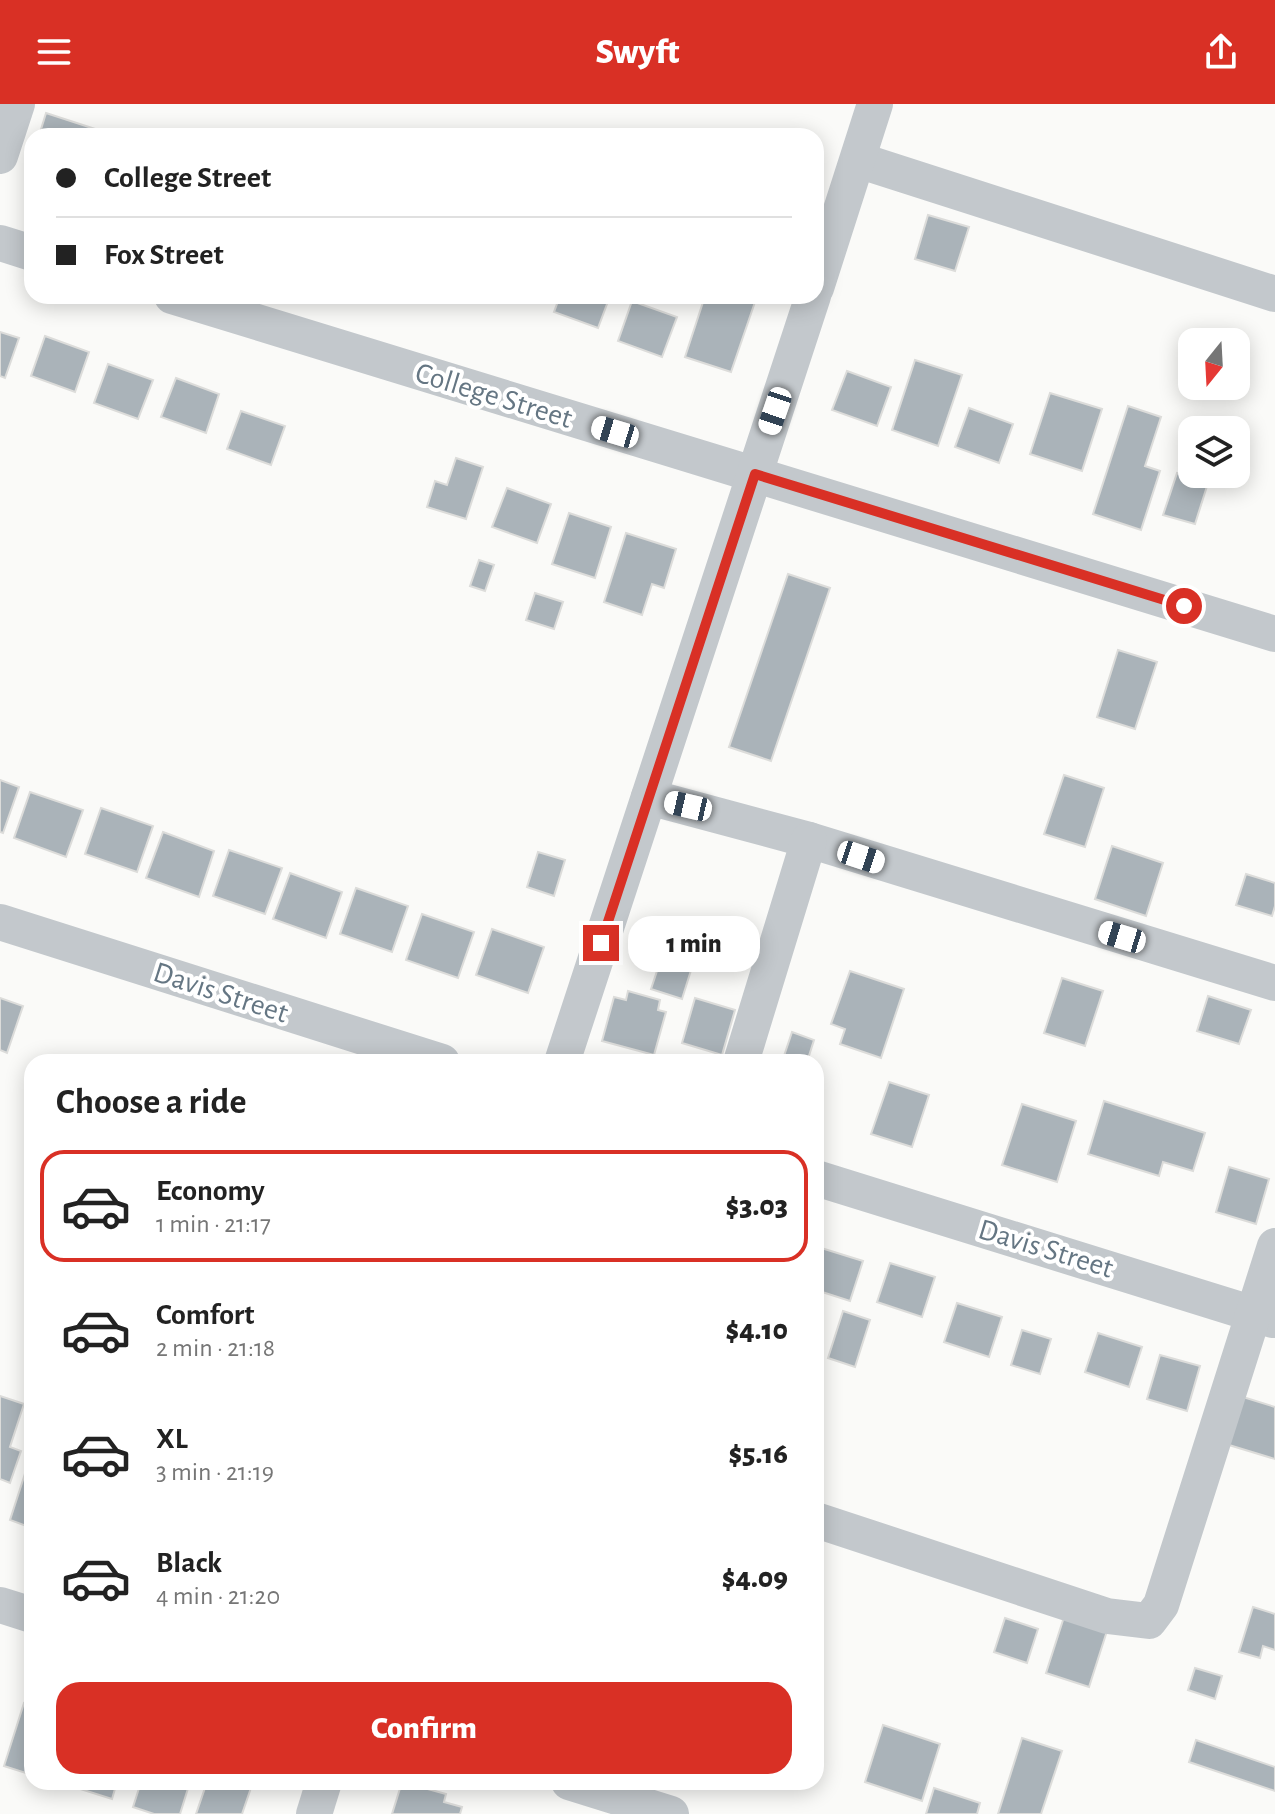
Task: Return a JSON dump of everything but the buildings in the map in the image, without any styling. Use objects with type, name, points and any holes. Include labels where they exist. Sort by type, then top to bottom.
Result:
[{"type":"street","points":[[0,156],[17,104]]},
{"type":"street","points":[[824,264],[875,104]]},
{"type":"street","points":[[858,160],[1275,294]]},
{"type":"street","points":[[0,243],[24,250]]},
{"type":"street","name":"College Street","points":[[198,304],[1275,634]]},
{"type":"street","points":[[565,1054],[810,304]]},
{"type":"street","points":[[649,797],[809,840],[1275,983]]},
{"type":"street","points":[[743,1054],[809,840]]},
{"type":"street","name":"Davis Street","points":[[0,922],[417,1054]]},
{"type":"street","name":"Davis Street","points":[[824,1180],[1264,1316]]},
{"type":"street","points":[[824,1523],[1107,1616],[1149,1621],[1161,1605],[1264,1316],[1275,1246]]},
{"type":"street","points":[[0,1605],[24,1612]]},
{"type":"street","points":[[314,1814],[322,1790]]},
{"type":"street","points":[[594,1790],[671,1814]]},
{"type":"route","points":[[601,943],[755,474],[1184,606]]}]
